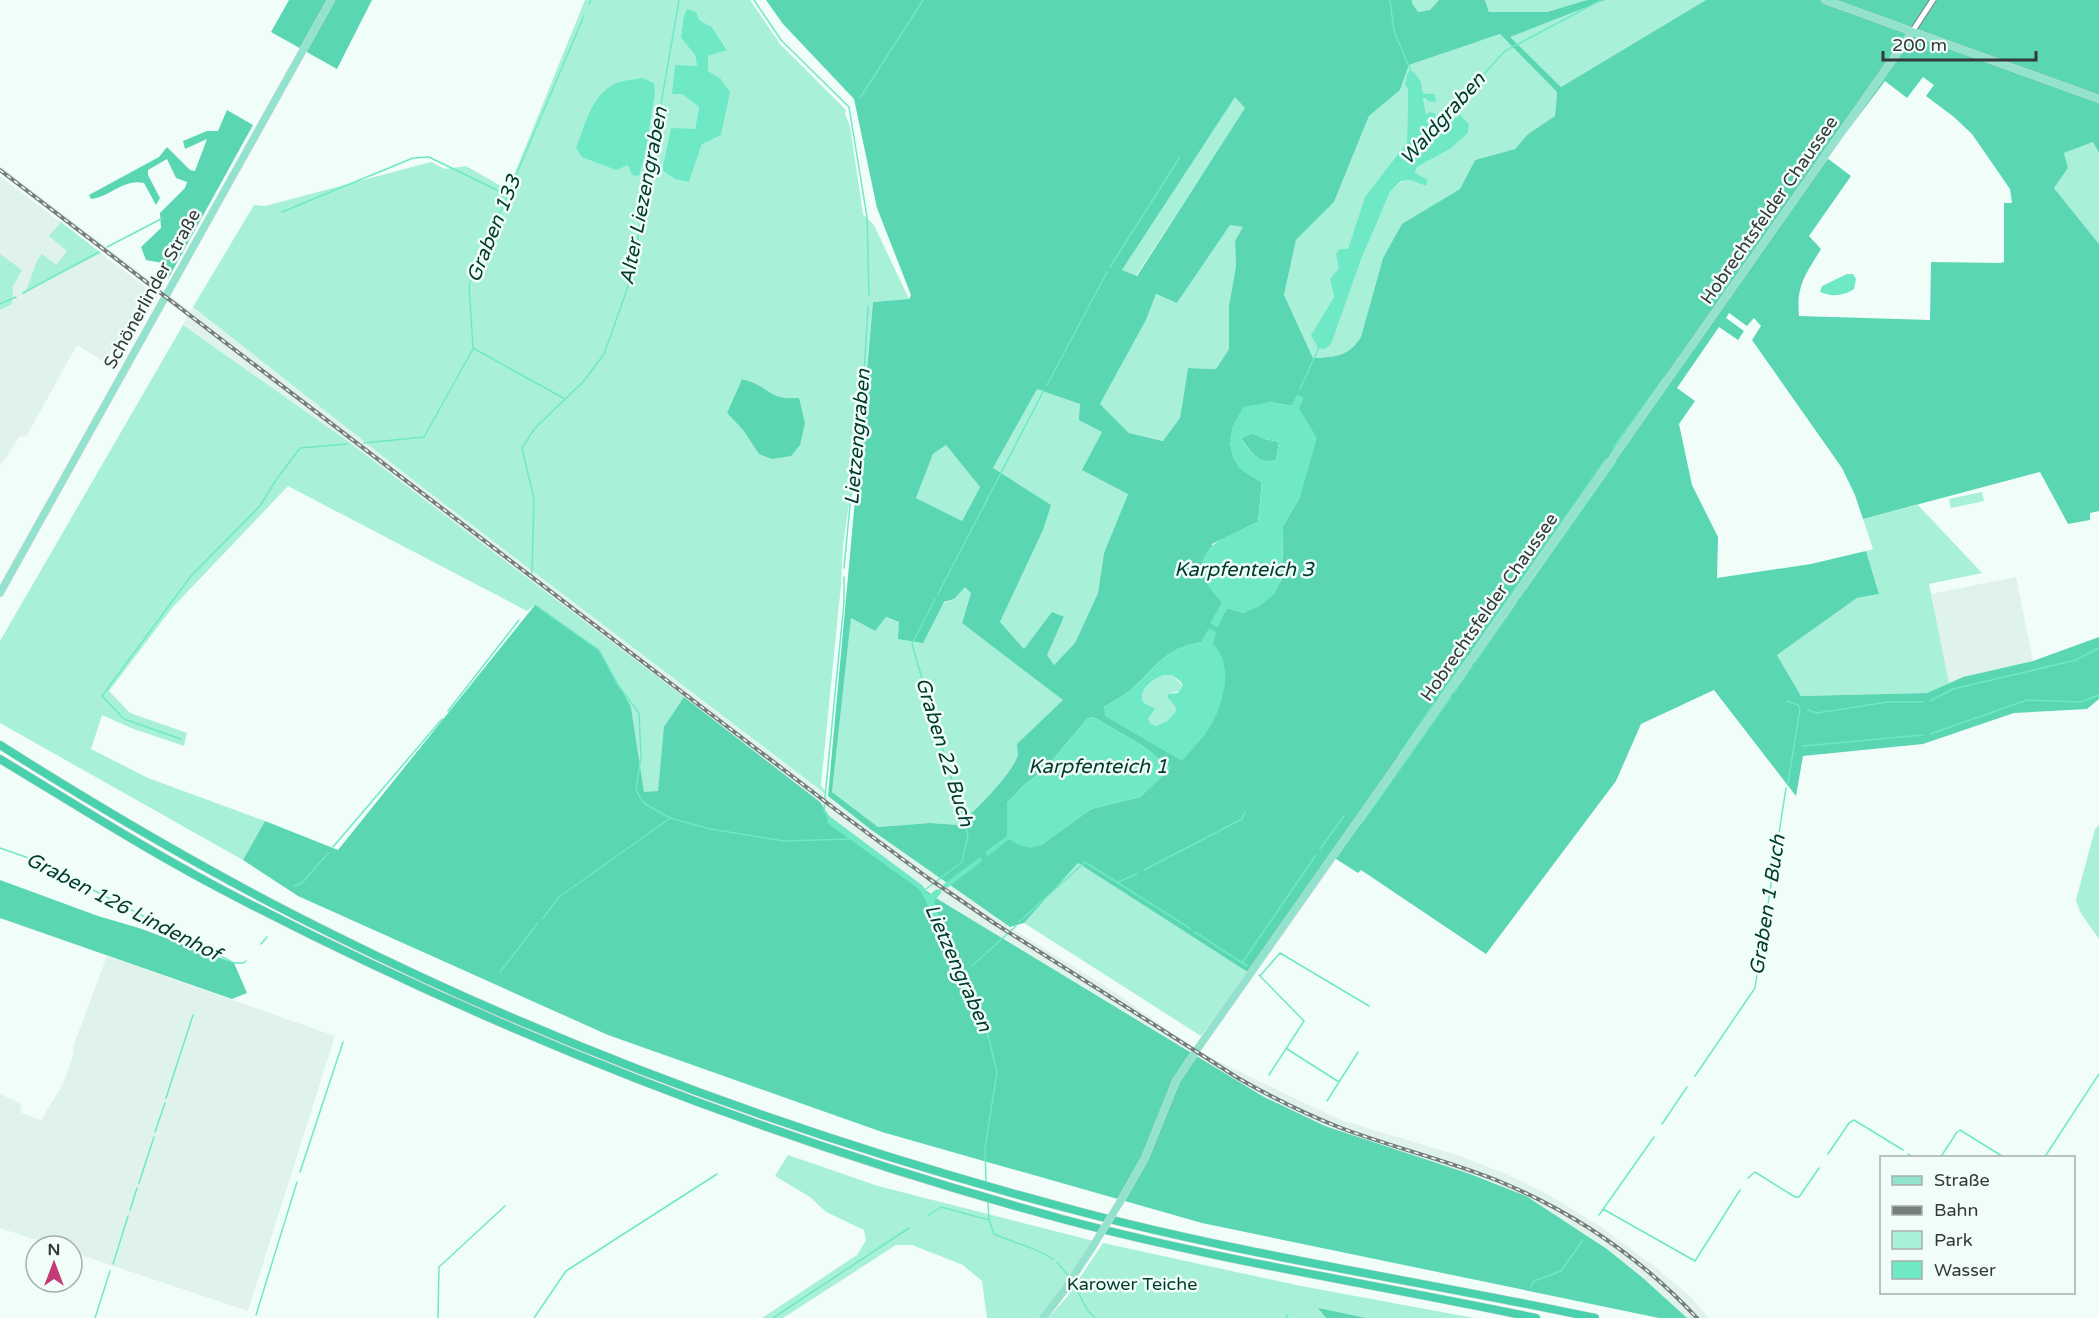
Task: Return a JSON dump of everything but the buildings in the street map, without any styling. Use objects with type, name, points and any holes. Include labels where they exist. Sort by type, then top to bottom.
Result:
[{"type":"highway","points":[[0,745],[181,854],[334,935],[548,1034],[692,1090],[837,1140],[982,1185],[1078,1211],[1266,1254],[1491,1295],[1595,1318]]},
{"type":"highway","points":[[0,759],[116,830],[219,888],[365,962],[549,1044],[694,1102],[821,1147],[1071,1221],[1253,1264],[1457,1301],[1536,1318]]},
{"type":"main road","name":"Schönerlinder Straße","points":[[0,593],[331,0]]},
{"type":"main road","points":[[1825,0],[2099,99]]},
{"type":"main road","name":"Hobrechtsfelder Chaussee","points":[[1043,1318],[1071,1280],[1120,1202],[1145,1158],[1176,1081],[1196,1051],[1912,32]]},
{"type":"street","name":"Hobrechtsfelder Chaussee","points":[[1912,32],[1933,0]]},
{"type":"shaded area","points":[[289,0],[372,0],[337,69],[271,32]]},
{"type":"shaded area","points":[[766,0],[1412,0],[1418,12],[1430,10],[1439,0],[1485,0],[1489,12],[1547,12],[1587,0],[1605,0],[1510,37],[1561,87],[1706,0],[2099,0],[2099,153],[2093,142],[2064,153],[2068,168],[2054,188],[2099,244],[2099,511],[2090,513],[2090,520],[2068,524],[2040,472],[1863,519],[1842,468],[1752,340],[1761,326],[1754,318],[1747,326],[1729,313],[1726,318],[1744,331],[1738,340],[1719,327],[1677,388],[1695,401],[1679,424],[1692,485],[1718,537],[1717,578],[1811,564],[1866,551],[1879,594],[1857,598],[1777,655],[1801,696],[1927,693],[1963,677],[2033,661],[2099,637],[2099,699],[2087,709],[2014,713],[1923,744],[1803,756],[1796,796],[1714,690],[1641,724],[1616,781],[1486,954],[1361,870],[1358,873],[1330,855],[1249,973],[1078,863],[1024,923],[1010,927],[870,829],[828,796],[873,302],[909,299],[911,295],[877,208],[854,99],[783,24]],"holes":[[[1500,34],[1557,92],[1555,116],[1528,134],[1515,149],[1475,160],[1460,189],[1402,224],[1383,258],[1361,337],[1351,349],[1340,355],[1313,358],[1284,295],[1296,240],[1334,202],[1369,116],[1400,90],[1409,65]],[[1923,77],[1934,85],[1926,96],[1972,134],[2010,189],[2012,203],[2004,203],[2004,262],[1931,262],[1930,320],[1799,316],[1801,288],[1821,249],[1809,236],[1851,176],[1827,158],[1885,81],[1907,98]],[[1235,97],[1245,108],[1137,276],[1122,270]],[[1230,225],[1243,227],[1235,241],[1236,266],[1229,306],[1229,349],[1216,369],[1188,368],[1180,418],[1163,441],[1129,433],[1100,404],[1146,320],[1156,294],[1177,303]],[[1037,389],[1080,404],[1079,420],[1102,432],[1082,470],[1128,494],[1104,553],[1098,593],[1075,643],[1054,665],[1047,655],[1064,617],[1052,612],[1024,649],[1000,622],[1043,530],[1051,505],[993,468]],[[1303,398],[1299,407],[1300,497],[1283,526],[1282,580],[1244,613],[1227,608],[1217,627],[1211,623],[1222,603],[1212,544],[1258,522],[1262,482],[1240,467],[1234,458],[1230,442],[1270,402],[1291,406]],[[946,445],[980,487],[962,521],[916,498],[933,454]],[[965,587],[971,593],[962,623],[1063,700],[1017,744],[1018,754],[1002,781],[959,825],[930,823],[878,827],[832,792],[851,618],[875,631],[886,617],[899,622],[898,639],[923,643],[944,602],[954,599]],[[1201,642],[1217,712],[1205,734],[1182,760],[1147,739],[1104,707],[1129,692],[1162,660],[1178,649]],[[1093,717],[1143,746],[1170,768],[1140,797],[1091,809],[1041,845],[1035,845],[1007,803],[1025,784],[1045,769],[1087,719]]]},
{"type":"shaded area","points":[[227,110],[253,125],[168,279],[162,263],[146,260],[141,247],[161,228],[160,213],[185,188],[187,182],[176,178],[167,159],[148,170],[148,175],[160,198],[156,205],[144,183],[123,185],[98,198],[91,199],[89,195],[159,157],[167,147],[190,170],[195,171],[207,139],[185,149],[183,141],[207,131],[218,131]]},
{"type":"shaded area","points":[[0,166],[190,311],[193,307],[426,490],[870,829],[1010,927],[1113,991],[1199,1052],[1338,1119],[1457,1155],[1507,1174],[1549,1195],[1601,1227],[1655,1267],[1691,1297],[1709,1318],[1687,1318],[1607,1249],[1526,1196],[1470,1174],[1325,1126],[1264,1097],[936,898],[829,816],[820,802],[684,697],[346,440],[183,325],[187,316],[0,173]]},
{"type":"shaded area","points":[[0,176],[157,296],[116,369],[77,345],[26,437],[20,436],[0,466]]},
{"type":"shaded area","points":[[742,379],[781,397],[799,398],[805,423],[800,445],[791,456],[772,459],[759,454],[743,430],[727,413]]},
{"type":"shaded area","points":[[1253,433],[1279,442],[1276,460],[1265,461],[1255,456],[1241,438]]},
{"type":"shaded area","points":[[2016,577],[2033,661],[1963,677],[1949,683],[1931,594]]},
{"type":"shaded area","points":[[535,605],[599,650],[631,707],[644,792],[658,791],[664,727],[684,697],[820,802],[829,816],[936,898],[1264,1097],[1325,1126],[1470,1174],[1526,1196],[1607,1249],[1687,1318],[1659,1318],[1202,1223],[882,1132],[608,1035],[298,896],[243,860],[265,821],[338,850]]},
{"type":"shaded area","points":[[0,880],[234,963],[247,993],[232,999],[0,918]]},
{"type":"shaded area","points":[[107,956],[335,1036],[248,1311],[84,1256],[84,1234],[24,1234],[24,1236],[0,1228],[0,1094],[20,1103],[22,1113],[41,1120],[62,1086],[74,1054],[73,1047]]},
{"type":"shaded area","points":[[1318,1308],[1366,1318],[1326,1318]]},
{"type":"green space","points":[[585,0],[750,0],[780,44],[846,110],[863,214],[874,225],[909,299],[873,302],[861,422],[843,545],[821,785],[828,796],[426,490],[193,307],[254,205],[265,206],[431,162],[445,169],[466,166],[508,190]],"holes":[[[699,20],[712,27],[727,49],[708,56],[708,71],[720,78],[689,182],[662,170],[671,129],[695,129],[699,106],[682,94],[672,94],[697,66],[695,55],[681,38]],[[742,379],[785,399],[759,454],[743,430],[727,413]]]},
{"type":"green space","points":[[1412,0],[1439,0],[1430,10],[1418,12]]},
{"type":"green space","points":[[1485,0],[1587,0],[1547,12],[1489,12]]},
{"type":"green space","points":[[1605,0],[1706,0],[1561,87],[1509,37]]},
{"type":"green space","points":[[1500,34],[1557,92],[1555,116],[1528,134],[1515,149],[1475,160],[1460,189],[1402,225],[1383,258],[1361,338],[1351,349],[1340,355],[1313,358],[1284,295],[1296,240],[1334,202],[1369,116],[1400,90],[1409,65]],"holes":[[[1421,82],[1423,93],[1430,93],[1423,98],[1426,116],[1432,118],[1426,120],[1431,128],[1426,128],[1426,131],[1445,134],[1450,149],[1417,167],[1415,173],[1426,186],[1410,180],[1402,181],[1390,192],[1360,262],[1311,335],[1334,297],[1330,279],[1339,269],[1348,250],[1365,197],[1407,142],[1408,89],[1405,85]]]},
{"type":"green space","points":[[1235,96],[1246,107],[1136,276],[1122,270]]},
{"type":"green space","points":[[2093,142],[2099,153],[2099,244],[2054,188],[2068,168],[2064,153]]},
{"type":"green space","points":[[61,222],[101,253],[26,291],[37,261],[42,254],[56,265],[67,251],[49,236]]},
{"type":"green space","points":[[1230,225],[1244,227],[1235,241],[1236,266],[1229,306],[1229,349],[1216,369],[1188,368],[1180,418],[1164,441],[1129,433],[1100,404],[1146,320],[1156,294],[1177,303]]},
{"type":"green space","points":[[0,254],[22,270],[13,286],[12,304],[0,310]]},
{"type":"green space","points":[[183,325],[346,440],[684,697],[665,727],[658,791],[644,793],[631,707],[535,605],[527,611],[288,486],[172,608],[109,691],[130,713],[187,733],[184,746],[131,728],[102,715],[91,749],[148,778],[265,821],[243,860],[0,723],[0,641]]},
{"type":"green space","points":[[1037,388],[1080,404],[1102,432],[1128,494],[1104,553],[1098,593],[1075,643],[1054,665],[1046,655],[1064,618],[1052,613],[1024,649],[1000,622],[1043,530],[993,468]]},
{"type":"green space","points":[[946,445],[980,487],[962,521],[916,498],[933,454]]},
{"type":"green space","points":[[1982,492],[1984,501],[1951,508],[1949,499]]},
{"type":"green space","points":[[1918,505],[1982,573],[1929,584],[1949,683],[1927,693],[1801,696],[1777,655],[1857,598],[1879,594],[1866,551],[1873,549],[1863,519]]},
{"type":"green space","points":[[965,586],[971,593],[962,623],[1064,699],[1018,744],[1015,761],[1002,781],[959,825],[930,823],[878,827],[832,792],[851,618],[875,631],[885,617],[899,622],[954,599]]},
{"type":"green space","points":[[1164,675],[1172,675],[1183,686],[1181,691],[1171,693],[1167,697],[1175,706],[1176,711],[1167,721],[1156,726],[1150,723],[1148,718],[1154,711],[1151,706],[1143,702],[1142,697],[1151,682]]},
{"type":"green space","points":[[2099,825],[2099,939],[2080,912],[2076,900],[2095,829]]},
{"type":"green space","points":[[1078,863],[1249,973],[1201,1036],[1024,923]]},
{"type":"green space","points":[[788,1155],[878,1186],[1094,1241],[1058,1296],[1038,1318],[987,1318],[982,1281],[963,1265],[912,1245],[896,1245],[783,1318],[762,1318],[857,1255],[866,1240],[864,1230],[826,1212],[810,1197],[775,1176]]},
{"type":"green space","name":"Karower Teiche","points":[[1103,1243],[1296,1285],[1474,1318],[1048,1318],[1067,1297]]},
{"type":"water","points":[[687,9],[696,12],[699,20],[712,27],[727,50],[708,56],[708,71],[720,78],[730,92],[721,135],[702,144],[689,182],[675,179],[662,170],[671,128],[695,129],[699,107],[682,94],[672,94],[675,65],[697,66],[695,55],[681,38]]},
{"type":"water","points":[[1408,71],[1414,72],[1421,82],[1423,93],[1435,94],[1436,102],[1423,98],[1426,115],[1429,112],[1436,114],[1435,118],[1426,120],[1431,128],[1426,128],[1426,131],[1445,134],[1448,123],[1460,115],[1469,124],[1468,133],[1450,149],[1417,167],[1415,173],[1428,180],[1426,186],[1410,180],[1401,181],[1390,192],[1360,262],[1331,344],[1325,349],[1318,348],[1311,335],[1334,297],[1330,279],[1339,268],[1336,254],[1340,249],[1348,249],[1365,197],[1407,142],[1408,89],[1405,85]]},
{"type":"water","points":[[642,78],[654,83],[655,92],[645,155],[639,176],[632,175],[628,165],[616,170],[582,157],[576,148],[590,112],[600,96],[614,84]]},
{"type":"water","points":[[1847,274],[1853,274],[1856,279],[1854,289],[1838,295],[1820,292],[1822,286]]},
{"type":"water","name":"Karpfenteich 3","points":[[1297,395],[1303,397],[1299,408],[1317,438],[1300,497],[1283,526],[1282,580],[1274,594],[1260,606],[1244,613],[1227,608],[1218,628],[1210,623],[1222,603],[1208,585],[1203,572],[1203,561],[1207,551],[1215,544],[1258,522],[1262,483],[1240,469],[1233,458],[1230,442],[1232,428],[1243,407],[1270,402],[1291,406]],"holes":[[[1253,433],[1279,442],[1276,460],[1265,461],[1255,456],[1241,438]]]},
{"type":"water","points":[[1209,628],[1216,632],[1213,644],[1224,664],[1224,690],[1221,703],[1210,726],[1182,761],[1105,716],[1104,707],[1132,689],[1169,654],[1201,642]],"holes":[[[1164,675],[1172,675],[1183,686],[1178,693],[1168,694],[1167,697],[1175,706],[1176,711],[1167,721],[1156,726],[1150,723],[1148,718],[1154,708],[1143,702],[1143,693],[1155,679]]]},
{"type":"water","name":"Karpfenteich 1","points":[[1093,717],[1143,746],[1170,768],[1140,797],[1091,809],[1041,845],[1031,848],[1009,839],[988,856],[985,852],[1007,836],[1007,803],[1025,784],[1045,769],[1087,719]]},
{"type":"water","points":[[829,816],[922,885],[929,895],[937,889],[942,892],[934,901],[952,955],[965,970],[960,974],[954,964],[919,889],[827,823]]},
{"type":"water","points":[[980,857],[982,861],[947,888],[943,885]]},
{"type":"waterway","name":"Graben 133","points":[[589,4],[591,0]]},
{"type":"waterway","name":"Alter Liezengraben","points":[[532,574],[534,499],[522,448],[535,428],[584,381],[604,354],[631,278],[679,0]]},
{"type":"waterway","name":"Lietzengraben","points":[[754,0],[781,40],[849,107],[867,217],[869,295]]},
{"type":"waterway","points":[[860,98],[923,0]]},
{"type":"waterway","points":[[1390,0],[1394,31],[1411,71]]},
{"type":"waterway","name":"Waldgraben","points":[[1431,132],[1505,51],[1601,0]]},
{"type":"waterway","name":"Graben 133","points":[[565,399],[473,348],[469,285],[584,16]]},
{"type":"waterway","points":[[282,212],[413,158],[429,157],[507,195]]},
{"type":"waterway","name":"Graben 22 Buch","points":[[1110,267],[1180,157]]},
{"type":"waterway","name":"Graben 126 Lindenhof","points":[[107,247],[163,218]]},
{"type":"waterway","name":"Graben 126 Lindenhof","points":[[23,293],[99,252]]},
{"type":"waterway","name":"Graben 22 Buch","points":[[1047,385],[1107,272]]},
{"type":"waterway","name":"Graben 126 Lindenhof","points":[[0,304],[16,297]]},
{"type":"waterway","name":"Lietzengraben","points":[[844,568],[862,409],[868,306]]},
{"type":"waterway","name":"Waldgraben","points":[[1300,389],[1319,347]]},
{"type":"waterway","points":[[364,443],[424,437],[473,349]]},
{"type":"waterway","points":[[1613,448],[1664,378]]},
{"type":"waterway","name":"Graben 22 Buch","points":[[938,594],[1044,390]]},
{"type":"waterway","points":[[181,739],[124,719],[102,696],[191,576],[260,506],[300,448],[347,444]]},
{"type":"waterway","points":[[1472,651],[1606,459]]},
{"type":"waterway","points":[[1520,597],[1616,461]]},
{"type":"waterway","name":"Lietzengraben","points":[[829,819],[824,811],[844,602],[844,577]]},
{"type":"waterway","name":"Graben 22 Buch","points":[[926,889],[962,862],[968,835],[912,644],[935,599]]},
{"type":"waterway","points":[[1475,662],[1516,603]]},
{"type":"waterway","name":"Alter Liezengraben","points":[[535,605],[599,650],[618,685],[639,713],[641,756],[636,789],[645,804],[670,818],[710,829],[784,841],[850,839]]},
{"type":"waterway","points":[[448,711],[519,620]]},
{"type":"waterway","points":[[1930,701],[1953,689],[2076,660],[2099,648]]},
{"type":"waterway","points":[[1439,697],[1468,656]]},
{"type":"waterway","points":[[1454,692],[1472,666]]},
{"type":"waterway","points":[[1930,734],[2027,700],[2082,702],[2099,695]]},
{"type":"waterway","points":[[1361,824],[1451,697]]},
{"type":"waterway","name":"Graben 1 Buch","points":[[1787,701],[1798,705],[1800,709],[1788,783]]},
{"type":"waterway","points":[[1399,755],[1435,702]]},
{"type":"waterway","points":[[1808,710],[1817,713],[1888,702],[1923,702]]},
{"type":"waterway","points":[[333,847],[442,719]]},
{"type":"waterway","points":[[1803,746],[1923,735]]},
{"type":"waterway","name":"Graben 1 Buch","points":[[1695,1076],[1755,988],[1786,788]]},
{"type":"waterway","points":[[1144,870],[1242,819],[1245,811]]},
{"type":"waterway","points":[[1320,849],[1344,816]]},
{"type":"waterway","name":"Alter Liezengraben","points":[[543,918],[559,897],[669,819]]},
{"type":"waterway","name":"Graben 126 Lindenhof","points":[[0,848],[37,861],[234,963],[246,961]]},
{"type":"waterway","name":"Graben 126 Lindenhof","points":[[294,886],[302,883],[328,853]]},
{"type":"waterway","points":[[1242,963],[1316,855]]},
{"type":"waterway","points":[[1019,922],[1085,862],[1191,929]]},
{"type":"waterway","points":[[1118,882],[1137,874]]},
{"type":"waterway","points":[[938,892],[946,885]]},
{"type":"waterway","name":"Alter Liezengraben","points":[[500,972],[537,924]]},
{"type":"waterway","points":[[972,966],[1016,926]]},
{"type":"waterway","points":[[1195,932],[1247,966]]},
{"type":"waterway","name":"Graben 126 Lindenhof","points":[[261,944],[267,937]]},
{"type":"waterway","points":[[1260,976],[1280,953],[1369,1006]]},
{"type":"waterway","name":"Lietzengraben","points":[[962,971],[988,1035],[997,1072],[985,1148],[986,1181]]},
{"type":"waterway","points":[[1259,975],[1304,1021],[1269,1075]]},
{"type":"waterway","points":[[166,1098],[193,1015]]},
{"type":"waterway","points":[[300,1172],[343,1042]]},
{"type":"waterway","points":[[1287,1049],[1339,1082]]},
{"type":"waterway","points":[[1327,1101],[1358,1052]]},
{"type":"waterway","points":[[2045,1156],[2099,1074]]},
{"type":"waterway","name":"Graben 1 Buch","points":[[1662,1124],[1687,1087]]},
{"type":"waterway","points":[[155,1132],[165,1103]]},
{"type":"waterway","points":[[1828,1154],[1849,1123],[1854,1120],[1903,1150]]},
{"type":"waterway","points":[[1941,1156],[1960,1130],[2002,1156]]},
{"type":"waterway","points":[[139,1183],[154,1137]]},
{"type":"waterway","name":"Graben 1 Buch","points":[[1599,1215],[1654,1137]]},
{"type":"waterway","points":[[1748,1178],[1755,1172],[1795,1197],[1799,1197],[1819,1168]]},
{"type":"waterway","points":[[534,1318],[566,1271],[717,1174]]},
{"type":"waterway","points":[[256,1315],[297,1182]]},
{"type":"waterway","points":[[130,1210],[137,1188]]},
{"type":"waterway","points":[[1603,1209],[1695,1261],[1740,1190]]},
{"type":"waterway","name":"Lietzengraben","points":[[988,1201],[989,1220],[994,1234],[1032,1248],[1053,1259]]},
{"type":"waterway","points":[[438,1318],[439,1267],[505,1206]]},
{"type":"waterway","points":[[929,1215],[941,1207],[989,1220]]},
{"type":"waterway","points":[[113,1264],[128,1216]]},
{"type":"waterway","points":[[773,1318],[909,1228]]},
{"type":"waterway","name":"Graben 1 Buch","points":[[1531,1287],[1534,1281],[1561,1271],[1582,1241]]},
{"type":"waterway","name":"Lietzengraben","points":[[1057,1262],[1069,1277]]},
{"type":"waterway","points":[[95,1318],[110,1271]]},
{"type":"waterway","name":"Lietzengraben","points":[[1073,1283],[1088,1311],[1095,1318]]},
{"type":"waterway","points":[[1286,1318],[1288,1314]]},
{"type":"railway","points":[[0,170],[835,809],[928,878],[994,923],[1238,1078],[1276,1098],[1341,1128],[1496,1180],[1552,1206],[1629,1256],[1653,1275],[1697,1318]]}]
